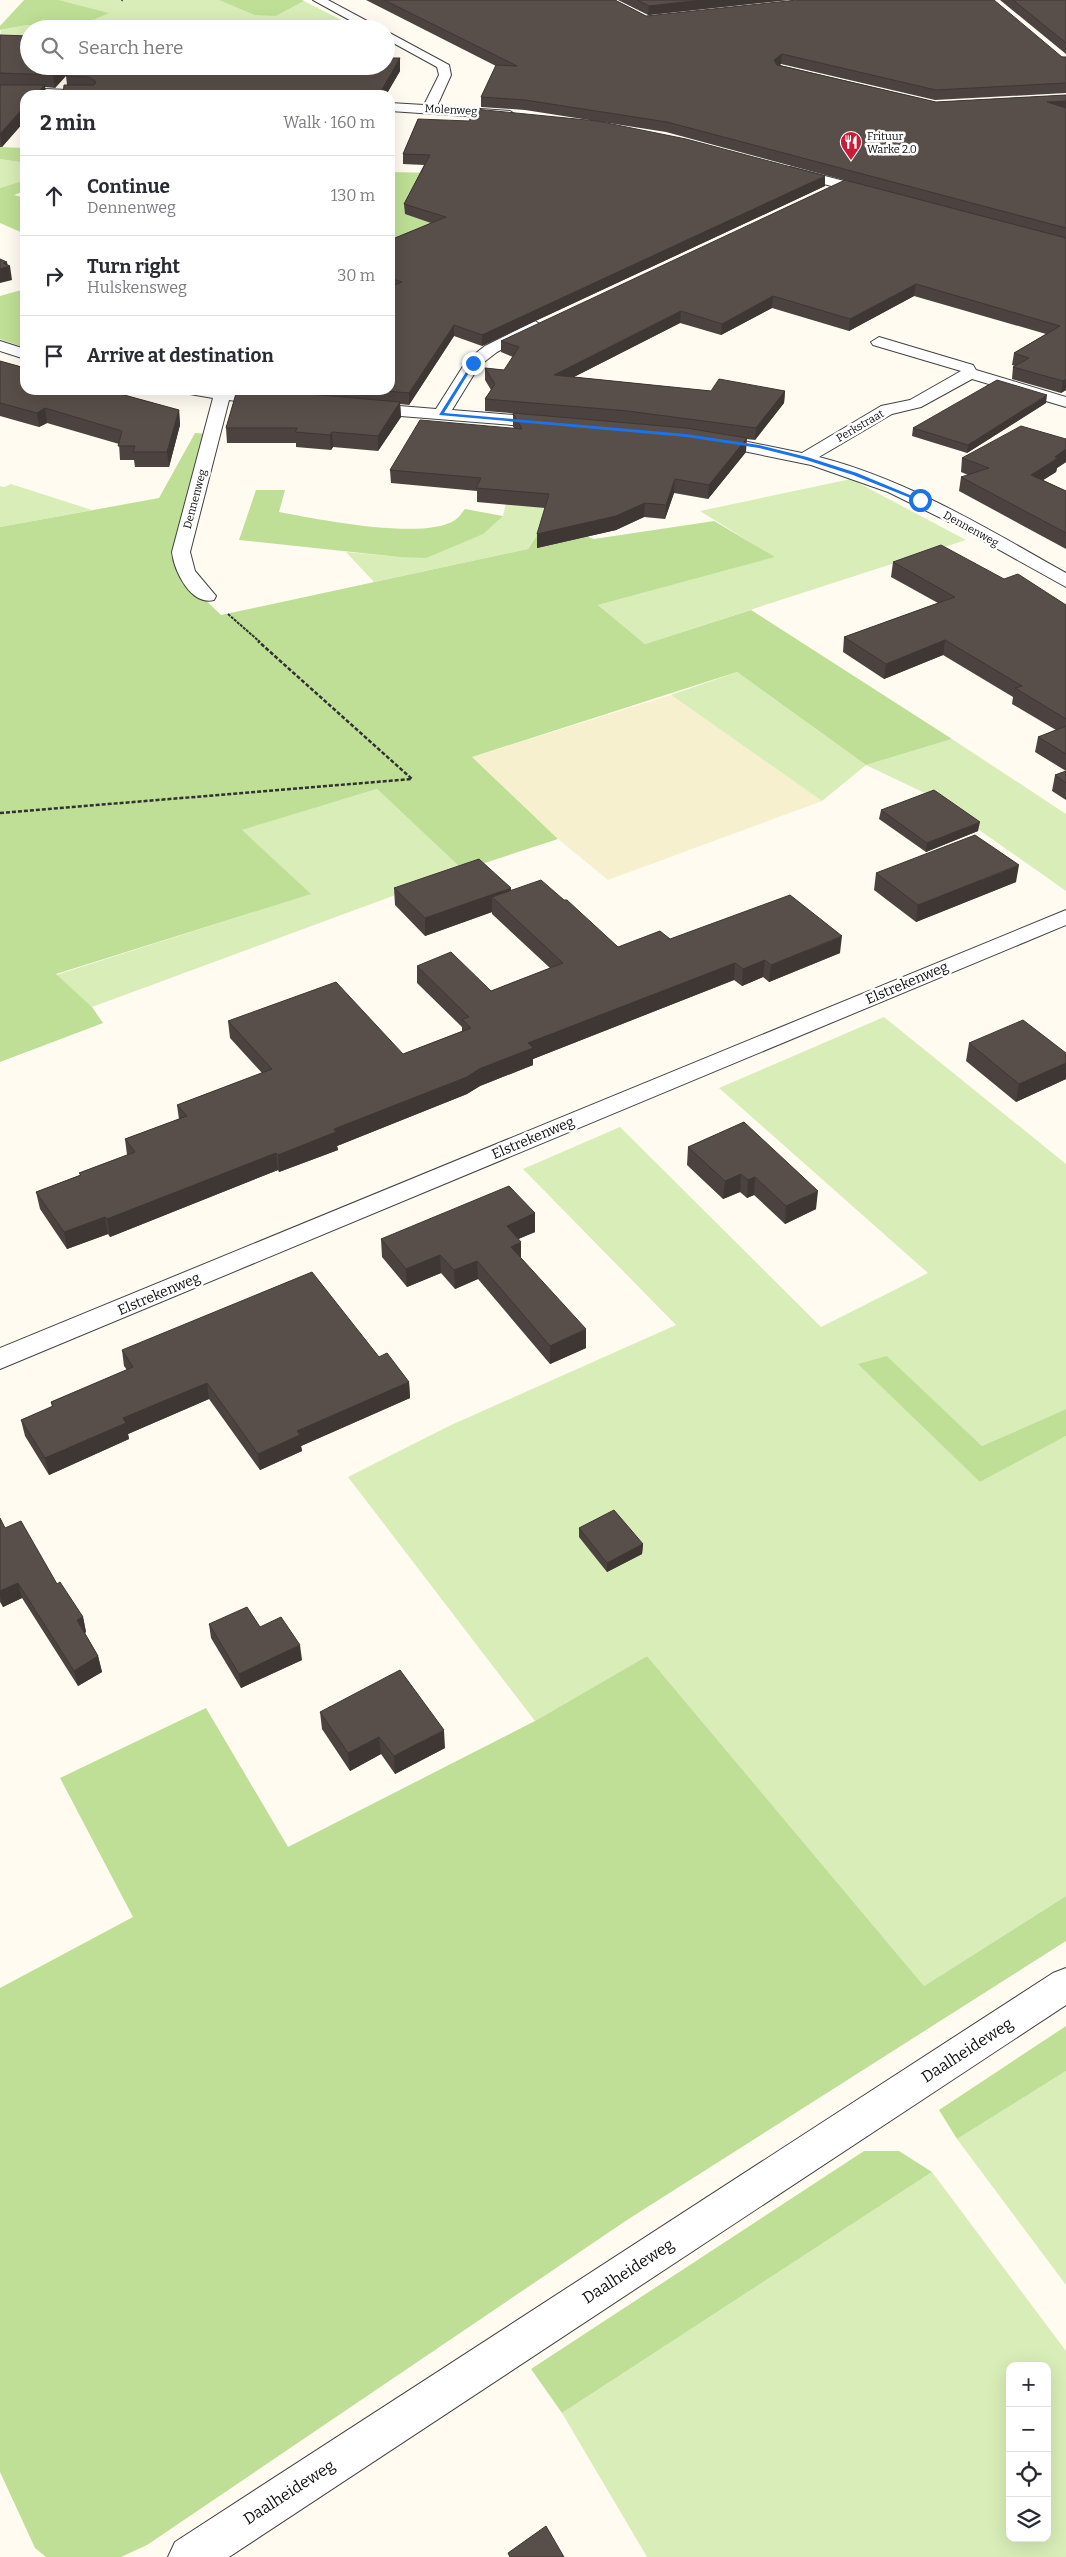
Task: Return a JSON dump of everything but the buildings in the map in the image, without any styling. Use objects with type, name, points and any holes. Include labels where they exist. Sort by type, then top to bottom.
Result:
[{"type":"street","points":[[319,0],[358,20]]},
{"type":"street","points":[[395,39],[443,65],[445,75],[428,109]]},
{"type":"street","points":[[406,58],[433,58]]},
{"type":"street","points":[[0,91],[20,92]]},
{"type":"street","name":"Molenweg","points":[[395,107],[524,116]]},
{"type":"street","points":[[778,168],[891,198]]},
{"type":"street","points":[[826,194],[844,185]]},
{"type":"street","points":[[441,414],[473,363],[491,348],[547,321]]},
{"type":"street","points":[[879,342],[967,368],[970,373],[1066,402]]},
{"type":"street","points":[[0,346],[20,352]]},
{"type":"street","name":"Perkstraat","points":[[805,458],[887,410],[915,404],[970,373]]},
{"type":"street","name":"Dennenweg","points":[[207,596],[189,578],[182,567],[180,552],[222,395]]},
{"type":"street","points":[[230,395],[290,402]]},
{"type":"street","points":[[346,407],[568,425]]},
{"type":"street","name":"Dennenweg","points":[[695,437],[759,447],[805,458],[855,474],[920,500],[1066,581]]},
{"type":"street","name":"Elstrekenweg","points":[[0,1360],[1066,917]]},
{"type":"street","name":"Daalheideweg","points":[[190,2557],[1066,1985]]},
{"type":"path","points":[[0,812],[412,779],[207,596]]},
{"type":"shaded area","points":[[671,695],[822,801],[608,880],[558,839],[472,757]]},
{"type":"green space","points":[[24,0],[59,0],[109,13],[93,20],[20,20],[20,26],[0,30],[0,26]]},
{"type":"green space","points":[[59,0],[227,0],[276,16],[304,1],[341,20],[93,20],[108,13]]},
{"type":"green space","points":[[219,0],[304,1],[276,16],[255,15]]},
{"type":"green space","points":[[20,26],[20,38],[0,37],[1,30]]},
{"type":"green space","points":[[0,147],[20,148],[20,162],[0,159]]},
{"type":"green space","points":[[0,159],[20,162],[20,182],[0,188]]},
{"type":"green space","points":[[395,172],[437,173],[508,180],[395,247]]},
{"type":"green space","points":[[20,182],[20,193],[14,195],[20,197],[20,232],[0,223],[0,188]]},
{"type":"green space","points":[[20,290],[20,346],[0,339],[0,296]]},
{"type":"green space","points":[[195,433],[207,434],[178,551],[193,588],[221,615],[528,549],[546,522],[594,539],[714,521],[775,557],[598,605],[645,644],[751,610],[952,739],[866,765],[737,672],[472,757],[558,839],[463,870],[377,789],[242,830],[311,894],[56,974],[92,1007],[103,1023],[0,1062],[0,527],[159,498]]},
{"type":"green space","points":[[851,479],[966,540],[645,644],[598,605],[774,557],[700,511]]},
{"type":"green space","points":[[11,484],[92,510],[0,527],[0,486],[4,487]]},
{"type":"green space","points":[[256,490],[285,490],[279,512],[343,523],[396,529],[420,529],[440,526],[456,519],[465,509],[503,516],[483,534],[426,558],[399,557],[239,540]]},
{"type":"green space","points":[[507,498],[554,503],[546,522],[528,549],[374,582],[346,552],[399,557],[503,516]]},
{"type":"green space","points":[[737,672],[866,765],[822,801],[671,695]]},
{"type":"green space","points":[[952,739],[1066,814],[1066,891],[931,796],[866,765]]},
{"type":"green space","points":[[377,789],[463,870],[92,1007],[56,975],[310,894],[241,830]]},
{"type":"green space","points":[[884,1017],[1066,1164],[1066,1409],[982,1446],[887,1356],[980,1482],[1066,1436],[1066,1896],[924,1986],[647,1656],[535,1721],[348,1477],[449,1426],[676,1325],[523,1169],[620,1127],[821,1327],[928,1273],[719,1088]]},
{"type":"green space","points":[[887,1356],[982,1446],[1066,1409],[1066,1436],[980,1482],[858,1364]]},
{"type":"green space","points":[[647,1656],[924,1986],[1066,1896],[1066,1941],[627,2220],[147,2545],[121,2557],[46,2557],[35,2548],[0,2472],[0,1988],[133,1917],[60,1778],[206,1708],[288,1847],[535,1721]]},
{"type":"green space","points":[[1066,2026],[1066,2071],[957,2139],[939,2110]]},
{"type":"green space","points":[[1066,2071],[1066,2285],[957,2139]]},
{"type":"green space","points":[[864,2151],[899,2151],[932,2172],[562,2413],[531,2369]]},
{"type":"green space","points":[[932,2172],[1066,2351],[1066,2557],[647,2557],[562,2413]]},
{"type":"place","name":"Frituur Warke 2.0","points":[[851,161]]},
{"type":"route","points":[[473,363],[441,414],[686,435],[759,447],[805,458],[855,474],[920,500]]}]
